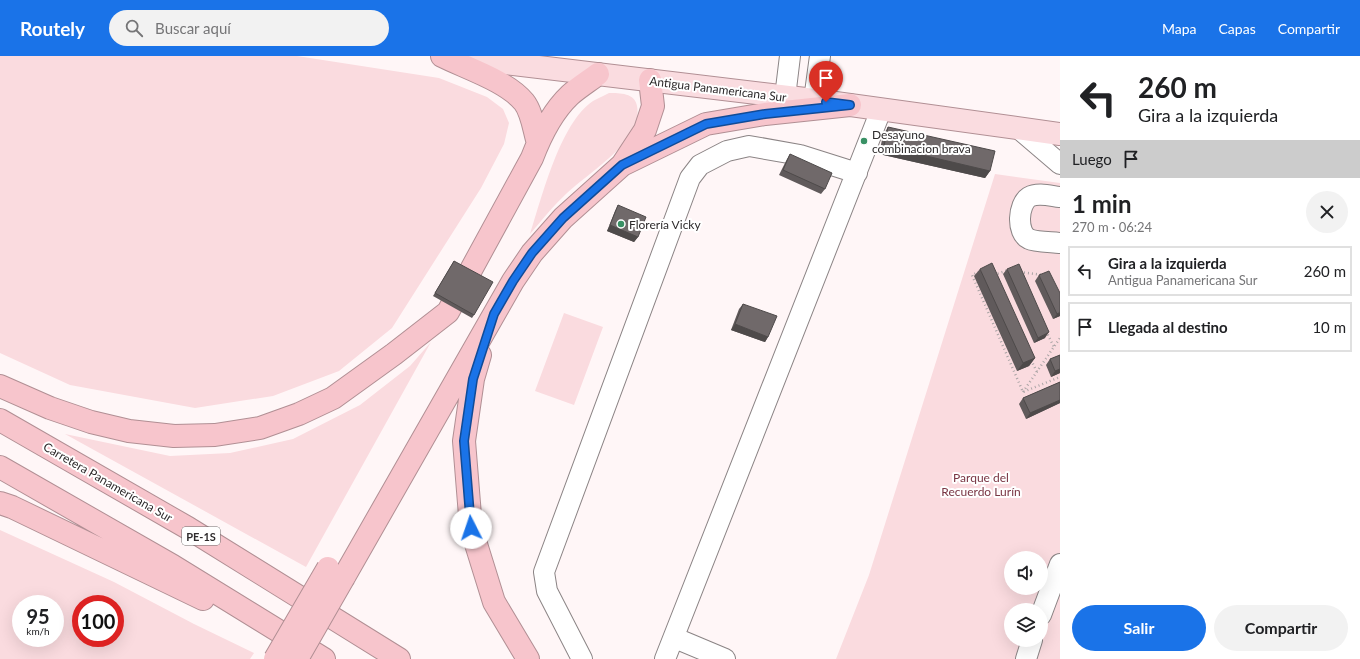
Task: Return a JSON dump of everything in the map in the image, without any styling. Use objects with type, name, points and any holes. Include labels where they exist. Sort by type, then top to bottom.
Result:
[{"type":"highway","points":[[442,56],[501,84],[515,93],[524,102],[529,111],[538,143]]},
{"type":"highway","points":[[0,386],[50,408],[91,422],[129,431],[174,436],[215,435],[260,428],[299,414],[333,398],[394,354],[448,312],[532,158],[538,143],[563,103],[572,93],[598,74]]},
{"type":"highway","points":[[275,659],[336,572],[513,281],[532,253],[563,218],[622,165],[645,130],[653,106],[650,80]]},
{"type":"highway","points":[[622,165],[706,124],[765,114],[850,105]]},
{"type":"highway","points":[[494,314],[473,379],[464,441],[471,528],[494,602],[528,659]]},
{"type":"highway","name":"Carretera Panamericana Sur","points":[[0,420],[188,528],[399,659]]},
{"type":"highway","points":[[0,467],[173,566],[299,651]]},
{"type":"highway","points":[[0,503],[12,507],[150,574],[299,651],[324,659]]},
{"type":"highway","points":[[299,651],[336,572]]},
{"type":"main road","name":"Antigua Panamericana Sur","points":[[447,56],[814,100],[1060,134]]},
{"type":"street","points":[[785,97],[790,56]]},
{"type":"street","points":[[814,100],[820,56]]},
{"type":"street","points":[[665,659],[675,638],[881,110]]},
{"type":"street","points":[[1018,128],[1060,164]]},
{"type":"street","points":[[582,659],[547,591],[544,572],[690,178],[700,165],[727,151],[749,146],[800,154],[857,173]]},
{"type":"street","points":[[1060,197],[1034,195],[1027,198],[1022,206],[1020,218],[1022,232],[1029,239],[1060,243]]},
{"type":"street","points":[[1045,603],[1060,564]]},
{"type":"street","points":[[675,638],[725,659]]},
{"type":"street","points":[[1026,659],[1030,647]]},
{"type":"path","points":[[1017,266],[1023,279]]},
{"type":"path","points":[[990,272],[992,276],[1011,269]]},
{"type":"path","points":[[983,270],[972,275],[1023,392]]},
{"type":"path","points":[[1020,272],[1050,275]]},
{"type":"path","points":[[1044,327],[1054,347]]},
{"type":"path","points":[[1023,392],[1060,338]]},
{"type":"path","points":[[1030,358],[1036,372]]},
{"type":"path","points":[[1023,392],[1060,377]]},
{"type":"green space","points":[[0,56],[297,56],[439,78],[487,97],[503,109],[509,123],[504,144],[481,188],[392,328],[339,371],[273,396],[195,408],[70,385],[0,353]]},
{"type":"green space","points":[[609,93],[618,93],[630,96],[636,102],[637,119],[632,131],[612,155],[562,198],[530,234],[554,162],[571,126],[581,112],[593,101]]},
{"type":"green space","name":"Parque del Recuerdo Lurín","points":[[995,174],[1060,183],[1060,659],[836,659],[869,575]]},
{"type":"green space","points":[[564,313],[603,327],[574,405],[535,391]]},
{"type":"green space","points":[[431,342],[306,567],[65,434],[170,456],[230,453],[293,439],[360,405],[410,366]]},
{"type":"green space","points":[[0,530],[114,582],[194,624],[254,653],[250,659],[0,659]]},
{"type":"building","points":[[888,127],[995,151],[990,171],[884,146]]},
{"type":"building","points":[[790,154],[832,173],[825,189],[783,170]]},
{"type":"building","points":[[618,205],[646,217],[638,237],[610,225]]},
{"type":"building","points":[[454,261],[493,282],[474,315],[435,293]]},
{"type":"building","points":[[992,263],[1035,358],[1023,363],[980,269]]},
{"type":"building","points":[[1019,264],[1049,332],[1038,338],[1007,269]]},
{"type":"building","points":[[1049,271],[1060,293],[1060,312],[1057,314],[1039,275]]},
{"type":"building","points":[[743,304],[777,316],[768,337],[735,324]]},
{"type":"building","points":[[1060,355],[1060,369],[1055,371],[1050,359]]},
{"type":"building","points":[[1060,382],[1060,400],[1030,413],[1023,398]]},
{"type":"place","name":"Desayuno combinacion brava","points":[[864,141]]},
{"type":"place","name":"Florería Vicky","points":[[621,224]]},
{"type":"route","points":[[471,528],[464,441],[473,379],[494,314],[513,281],[532,253],[563,218],[622,165],[706,124],[765,114],[850,105],[826,102]]}]
